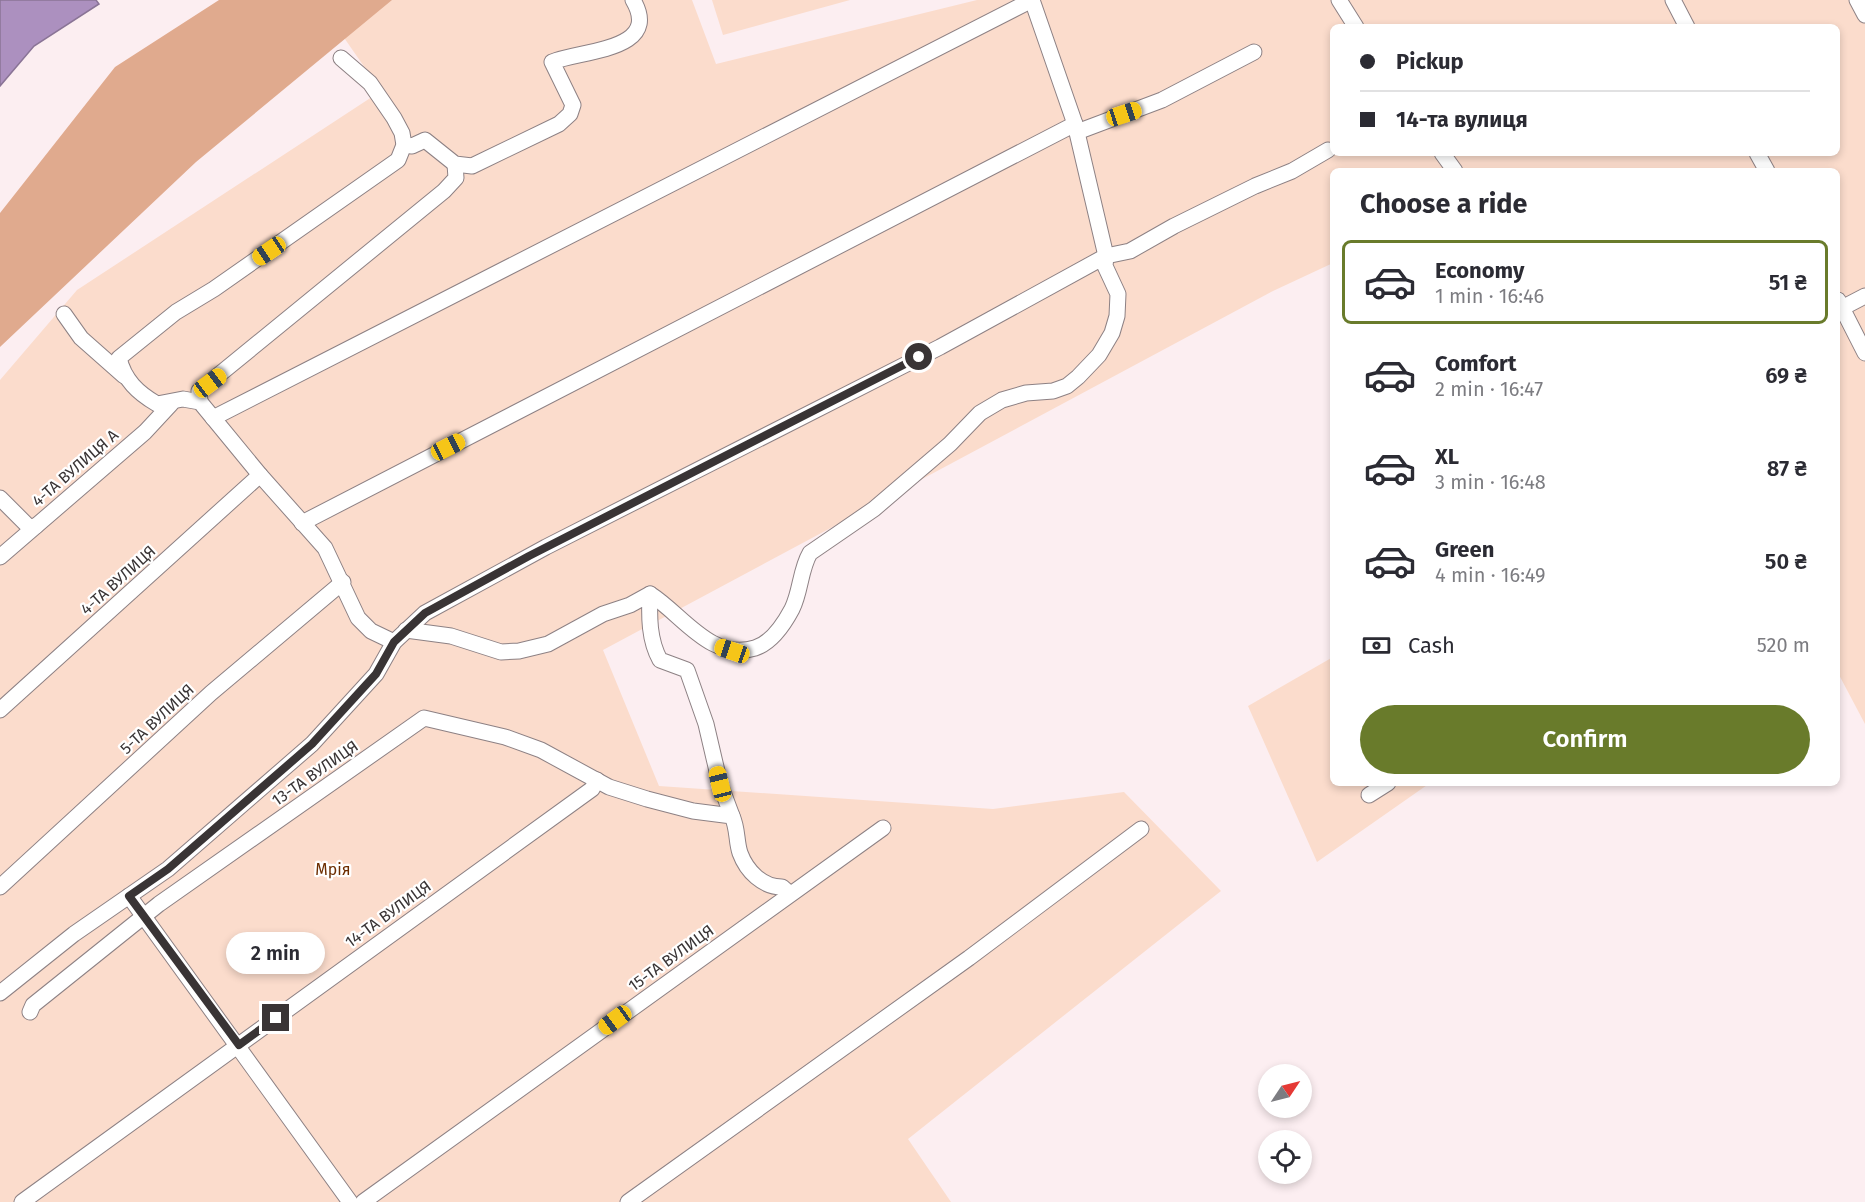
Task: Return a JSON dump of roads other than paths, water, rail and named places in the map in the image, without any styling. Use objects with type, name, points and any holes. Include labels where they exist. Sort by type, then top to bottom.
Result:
[{"type":"street","points":[[404,145],[412,146],[425,140],[455,164],[471,166],[559,124],[570,114],[573,105],[552,62],[620,44],[632,37],[639,26],[640,14],[633,0]]},
{"type":"street","points":[[213,418],[1032,0],[1076,128],[1106,256],[1105,266],[1113,279],[1119,302],[1112,333],[1099,355],[1067,386],[1012,397],[981,413],[950,444],[874,509],[810,553],[804,564],[800,591],[792,608],[784,623],[763,645],[732,651],[715,645],[650,594]]},
{"type":"street","points":[[1339,0],[1354,24]]},
{"type":"street","points":[[1672,0],[1685,24]]},
{"type":"street","points":[[1857,0],[1865,15]]},
{"type":"street","points":[[302,523],[1076,128],[1153,104],[1254,51]]},
{"type":"street","points":[[124,376],[119,358],[134,344],[176,312],[393,165],[404,145],[402,133],[370,83],[341,58]]},
{"type":"street","points":[[0,993],[74,934],[168,869],[312,744],[376,674],[394,642],[425,613],[459,592],[940,347],[1106,256],[1130,251],[1174,226],[1255,186],[1292,171],[1328,150]]},
{"type":"street","points":[[394,642],[371,631],[358,618],[325,548],[260,475],[200,402],[198,391],[444,191],[456,178],[455,164]]},
{"type":"street","points":[[1865,296],[1840,304],[1865,353]]},
{"type":"street","points":[[64,314],[81,338],[124,376],[141,395],[157,404],[171,404],[183,399],[200,402]]},
{"type":"street","name":"4-ТА ВУЛИЦЯ А","points":[[0,557],[145,432],[171,404]]},
{"type":"street","name":"4-ТА ВУЛИЦЯ","points":[[0,710],[260,475]]},
{"type":"street","points":[[0,498],[29,527],[36,526]]},
{"type":"street","name":"5-ТА ВУЛИЦЯ","points":[[0,887],[211,693],[343,582]]},
{"type":"street","points":[[406,630],[451,636],[501,652],[519,651],[548,644],[603,614],[630,605],[650,594]]},
{"type":"street","points":[[650,594],[649,624],[655,652],[660,660],[687,670],[705,723],[720,784],[737,825],[740,853],[747,867],[760,881],[772,887],[782,887],[789,894]]},
{"type":"street","name":"13-ТА ВУЛИЦЯ","points":[[30,1012],[33,1005],[142,916],[223,856],[331,785],[423,718],[505,737],[541,750],[597,780]]},
{"type":"street","points":[[597,780],[609,787],[673,807],[732,816]]},
{"type":"street","name":"14-ТА ВУЛИЦЯ","points":[[22,1202],[592,789],[597,780]]},
{"type":"street","points":[[1369,795],[1383,786]]},
{"type":"street","name":"15-ТА ВУЛИЦЯ","points":[[363,1202],[883,828]]},
{"type":"street","points":[[628,1202],[969,958],[1141,829]]},
{"type":"street","points":[[129,896],[239,1045],[350,1202]]},
{"type":"park label","name":"Мрія","points":[[333,869]]}]
